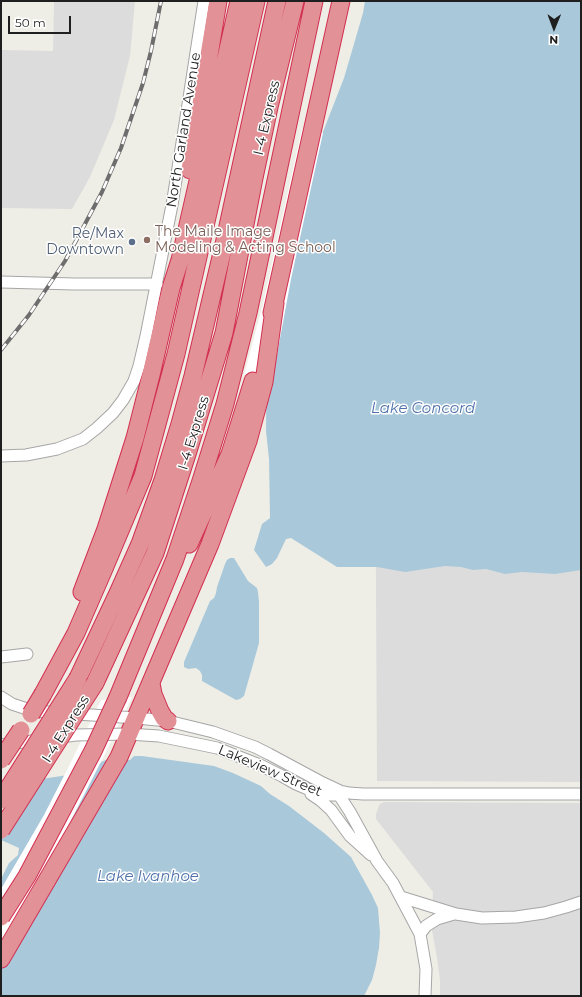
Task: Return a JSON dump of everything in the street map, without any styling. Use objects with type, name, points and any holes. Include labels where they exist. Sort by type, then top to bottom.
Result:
[{"type":"highway","points":[[40,693],[39,683],[64,633],[82,592],[115,504],[135,438],[151,376],[164,286],[174,259],[194,149],[218,1]]},
{"type":"highway","points":[[164,286],[180,260],[239,1]]},
{"type":"highway","points":[[1,760],[31,714],[40,693],[76,633],[142,476],[176,354],[256,1]]},
{"type":"highway","name":"I-4 Express","points":[[1,800],[78,678],[140,544],[163,480],[193,376],[225,240],[277,1]]},
{"type":"highway","name":"I-4 Express","points":[[1,830],[94,683],[155,553],[224,333],[269,107],[295,1]]},
{"type":"highway","points":[[1,917],[27,876],[93,750],[118,697],[175,558],[202,478],[227,396],[248,313],[314,1]]},
{"type":"highway","points":[[175,558],[189,545],[230,454],[254,378],[275,303],[341,1]]},
{"type":"highway","points":[[1,959],[119,757],[210,544],[249,438],[264,382],[275,303]]},
{"type":"highway","points":[[150,683],[160,711],[164,718],[168,721]]},
{"type":"street","name":"North Garland Avenue","points":[[1,456],[26,455],[57,449],[83,439],[113,413],[123,400],[134,381],[164,286],[176,178],[204,1]]},
{"type":"street","points":[[1,282],[164,286]]},
{"type":"street","points":[[1,657],[27,654]]},
{"type":"street","name":"Lakeview Street","points":[[1,697],[12,704],[33,711],[168,721],[213,732],[255,747],[344,794],[350,812],[378,861]]},
{"type":"street","name":"Lakeview Street","points":[[1,745],[76,736],[128,734],[159,736],[217,748],[260,765],[296,784],[323,794],[581,794]]},
{"type":"street","points":[[296,784],[320,800],[331,810],[350,836],[378,861],[393,883],[420,934],[426,969],[425,996]]},
{"type":"street","points":[[401,897],[456,914],[482,918],[516,917],[544,913],[581,902]]},
{"type":"street","points":[[420,934],[426,926],[437,919],[456,914]]},
{"type":"shaded area","points":[[54,1],[135,1],[130,56],[114,120],[90,177],[72,209],[1,208],[1,50],[53,51]]},
{"type":"shaded area","points":[[581,284],[581,782],[377,781],[375,408]]},
{"type":"shaded area","points":[[384,802],[581,803],[581,996],[440,996],[440,981],[432,930],[433,892],[376,819],[378,808],[380,804]]},
{"type":"water","name":"Lake Concord","points":[[365,1],[581,1],[581,570],[555,574],[522,572],[505,574],[486,569],[473,570],[461,567],[445,566],[405,572],[377,567],[337,567],[291,538],[286,539],[277,558],[272,564],[266,567],[254,550],[262,524],[270,518],[269,459],[266,431],[267,329],[319,142],[344,78],[363,13]]},
{"type":"water","points":[[230,558],[234,558],[248,581],[257,588],[259,602],[259,643],[244,696],[236,700],[202,681],[202,675],[196,668],[188,669],[184,667],[184,662],[210,601],[214,598],[216,593],[225,564]]},
{"type":"water","name":"Lake Ivanhoe","points":[[134,756],[214,766],[261,786],[324,833],[351,857],[378,908],[380,933],[379,948],[372,980],[364,996],[1,996],[1,879],[9,863],[18,855],[19,848],[1,840],[41,779],[75,774],[110,758],[130,760]]},
{"type":"pier","points":[[302,129],[323,133],[291,279],[272,382],[257,441],[246,437],[261,380],[244,375],[263,304]]},
{"type":"pier","points":[[132,697],[65,832],[1,943],[1,889],[44,815],[101,700]]},
{"type":"railway","points":[[1,350],[29,315],[65,261],[102,192],[121,148],[143,83],[161,1]]},
{"type":"place","name":"The Maile Image Modeling & Acting School","points":[[147,240]]},
{"type":"place","name":"Re/Max Downtown","points":[[132,242]]}]
